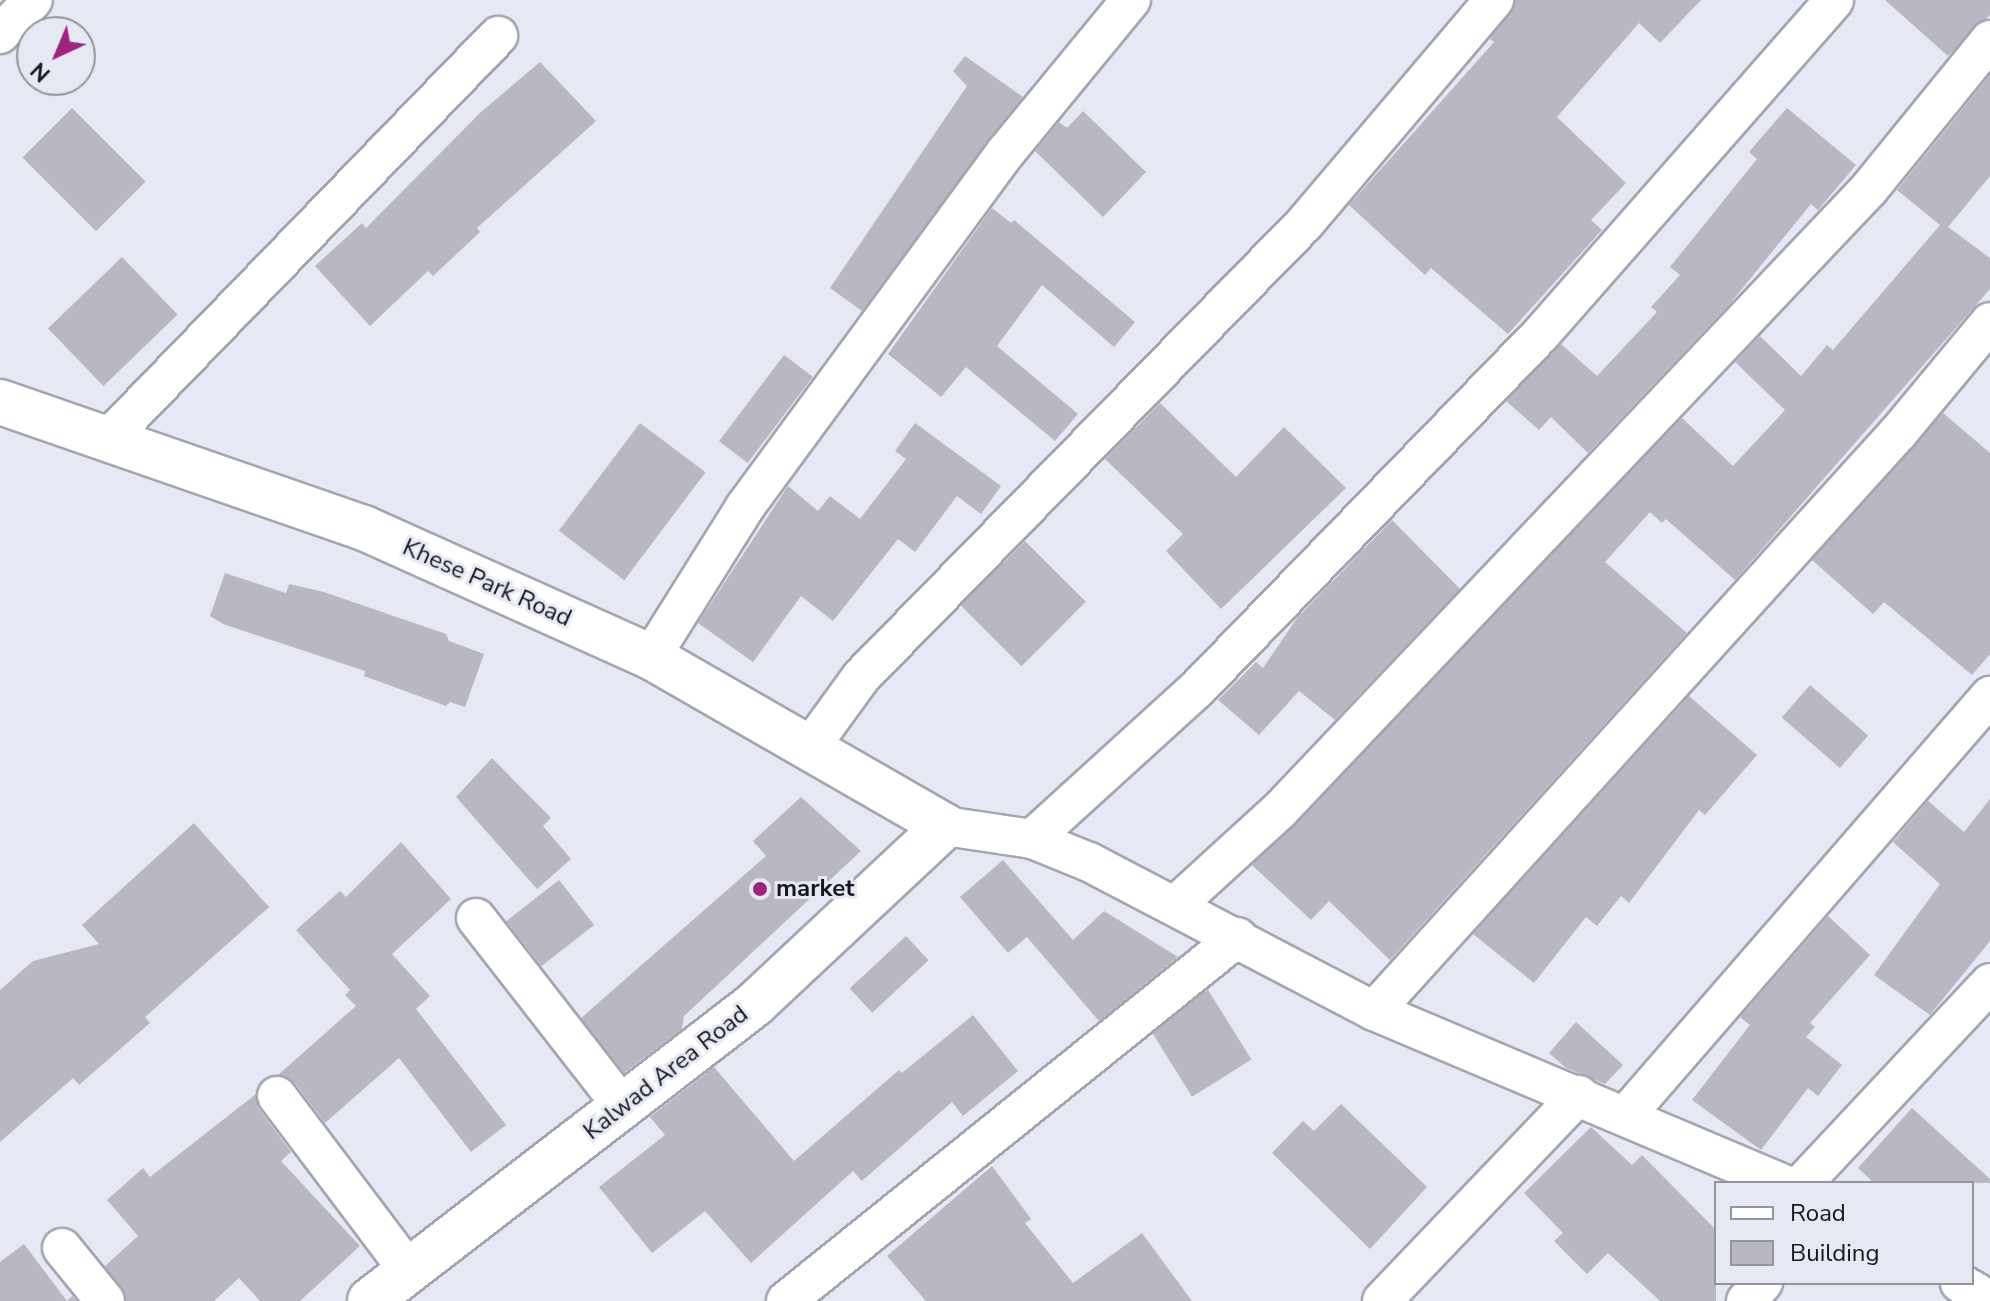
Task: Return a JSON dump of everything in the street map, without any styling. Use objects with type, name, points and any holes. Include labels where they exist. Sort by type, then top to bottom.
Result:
[{"type":"street","points":[[0,34],[33,0]]},
{"type":"street","points":[[651,657],[745,507],[1006,152],[1131,0]]},
{"type":"street","points":[[808,750],[861,677],[1304,224],[1494,0]]},
{"type":"street","points":[[1032,839],[1196,690],[1541,334],[1834,0]]},
{"type":"street","points":[[108,439],[498,36]]},
{"type":"street","points":[[1177,904],[1279,811],[1869,189],[1990,40]]},
{"type":"street","points":[[1374,1011],[1898,433],[1990,322]]},
{"type":"street","name":"Khese Park Road","points":[[0,402],[364,528],[651,657],[945,826]]},
{"type":"street","points":[[1627,1114],[1990,696]]},
{"type":"street","points":[[945,826],[1032,839],[1177,904],[1374,1011],[1627,1114],[1778,1181]]},
{"type":"street","name":"Kalwad Area Road","points":[[370,1301],[755,1004],[945,826]]},
{"type":"street","points":[[476,918],[623,1107]]},
{"type":"street","points":[[786,1301],[1238,937]]},
{"type":"street","points":[[1805,1181],[1990,983]]},
{"type":"street","points":[[1382,1301],[1579,1095]]},
{"type":"street","points":[[277,1096],[408,1270]]},
{"type":"street","points":[[62,1248],[105,1301]]},
{"type":"street","points":[[1746,1301],[1761,1285]]},
{"type":"street","points":[[1964,1285],[1990,1300]]},
{"type":"building","points":[[1516,0],[1701,0],[1660,43],[1639,23],[1557,117],[1626,183],[1591,220],[1602,230],[1508,334],[1431,268],[1425,275],[1349,205],[1494,42],[1490,39]]},
{"type":"building","points":[[1885,0],[1990,0],[1990,15],[1948,56]]},
{"type":"building","points":[[965,56],[1023,97],[862,311],[830,288],[967,86],[953,71]]},
{"type":"building","points":[[540,62],[596,121],[477,228],[480,232],[433,276],[428,271],[370,326],[315,266],[362,223],[366,228],[481,112]]},
{"type":"building","points":[[1990,75],[1990,176],[1948,227],[1990,258],[1990,289],[1735,580],[1666,519],[1662,523],[1650,512],[1605,562],[1687,633],[1390,960],[1329,901],[1311,920],[1252,865],[1682,418],[1733,466],[1785,410],[1735,362],[1760,336],[1801,376],[1827,345],[1833,350],[1940,225],[1897,190]]},
{"type":"building","points":[[72,108],[146,182],[96,231],[23,157]]},
{"type":"building","points":[[1787,108],[1856,165],[1818,210],[1811,204],[1728,306],[1588,453],[1551,417],[1539,430],[1506,401],[1561,344],[1597,376],[1657,312],[1651,307],[1680,275],[1670,267],[1757,159],[1749,152]]},
{"type":"building","points":[[1083,111],[1146,172],[1103,217],[1035,151],[1059,122],[1067,128]]},
{"type":"building","points":[[992,208],[1011,223],[1014,220],[1135,322],[1114,347],[1042,285],[997,346],[1078,414],[1055,441],[966,367],[941,397],[888,354]]},
{"type":"building","points":[[122,257],[178,315],[103,386],[48,329]]},
{"type":"building","points":[[784,355],[813,377],[748,463],[719,441]]},
{"type":"building","points":[[1160,403],[1236,477],[1284,427],[1346,488],[1221,609],[1166,551],[1183,534],[1105,459]]},
{"type":"building","points":[[1943,413],[1990,453],[1990,654],[1972,675],[1884,602],[1873,614],[1812,560]]},
{"type":"building","points":[[640,423],[705,472],[624,580],[559,531]]},
{"type":"building","points":[[915,423],[1001,486],[981,514],[957,496],[915,552],[898,539],[833,621],[801,596],[753,662],[698,623],[788,486],[818,511],[830,496],[860,519],[906,459],[895,451]]},
{"type":"building","points":[[1392,520],[1460,589],[1335,720],[1299,691],[1259,735],[1218,700],[1256,662],[1263,668],[1297,618]]},
{"type":"building","points":[[1025,541],[1086,602],[1021,666],[961,605]]},
{"type":"building","points":[[225,573],[286,593],[289,584],[324,592],[446,634],[449,641],[484,654],[465,707],[450,702],[446,706],[364,676],[365,671],[223,624],[210,616]]},
{"type":"building","points":[[1810,685],[1868,736],[1840,768],[1782,717]]},
{"type":"building","points":[[1689,696],[1757,755],[1705,815],[1699,810],[1629,903],[1621,896],[1597,926],[1586,917],[1534,983],[1473,934]]},
{"type":"building","points":[[492,758],[551,818],[543,826],[571,859],[537,889],[456,797]]},
{"type":"building","name":"market","points":[[801,797],[861,851],[684,1016],[682,1029],[624,1073],[581,1018],[766,856],[753,841]]},
{"type":"building","points":[[1990,799],[1990,941],[1930,1015],[1874,975],[1940,884],[1893,842],[1928,801],[1964,832]]},
{"type":"building","points":[[194,823],[269,907],[145,1017],[150,1023],[79,1085],[73,1078],[0,1142],[0,990],[33,961],[99,944],[82,925]]},
{"type":"building","points":[[401,842],[451,899],[392,954],[430,996],[416,1009],[506,1125],[471,1152],[399,1058],[325,1123],[295,1083],[278,1075],[356,1006],[345,995],[350,990],[296,930],[340,891],[346,897]]},
{"type":"building","points":[[1003,860],[1073,940],[1104,911],[1178,957],[1099,1021],[1027,937],[1008,953],[960,897]]},
{"type":"building","points":[[559,880],[594,925],[541,966],[506,921]]},
{"type":"building","points":[[1828,916],[1870,955],[1810,1023],[1815,1027],[1806,1037],[1842,1065],[1818,1096],[1808,1088],[1761,1150],[1692,1100],[1750,1025],[1740,1017]]},
{"type":"building","points":[[906,936],[929,960],[872,1013],[850,989]]},
{"type":"building","points":[[1208,990],[1251,1060],[1192,1097],[1149,1027]]},
{"type":"building","points":[[973,1015],[1018,1071],[963,1116],[952,1102],[862,1181],[853,1171],[751,1263],[705,1211],[652,1253],[599,1187],[665,1135],[650,1117],[714,1067],[794,1161],[899,1070],[902,1073]]},
{"type":"building","points":[[1576,1022],[1623,1065],[1605,1084],[1566,1068],[1549,1053]]},
{"type":"building","points":[[256,1094],[259,1109],[291,1152],[281,1161],[360,1246],[300,1301],[260,1301],[239,1278],[214,1301],[126,1301],[105,1266],[138,1236],[107,1200],[143,1168],[150,1177]]},
{"type":"building","points":[[1341,1104],[1427,1187],[1370,1249],[1272,1153],[1303,1121],[1314,1131]]},
{"type":"building","points":[[1912,1108],[1990,1179],[1990,1183],[1872,1181],[1858,1168]]},
{"type":"building","points":[[1591,1127],[1632,1165],[1642,1155],[1714,1228],[1716,1301],[1660,1301],[1608,1253],[1587,1274],[1554,1241],[1563,1233],[1524,1193]]},
{"type":"building","points":[[992,1166],[1031,1219],[1025,1223],[1073,1283],[1142,1233],[1192,1301],[926,1301],[887,1256]]},
{"type":"building","points":[[24,1244],[67,1301],[0,1301],[0,1262]]},
{"type":"place","name":"market","points":[[760,889]]}]
